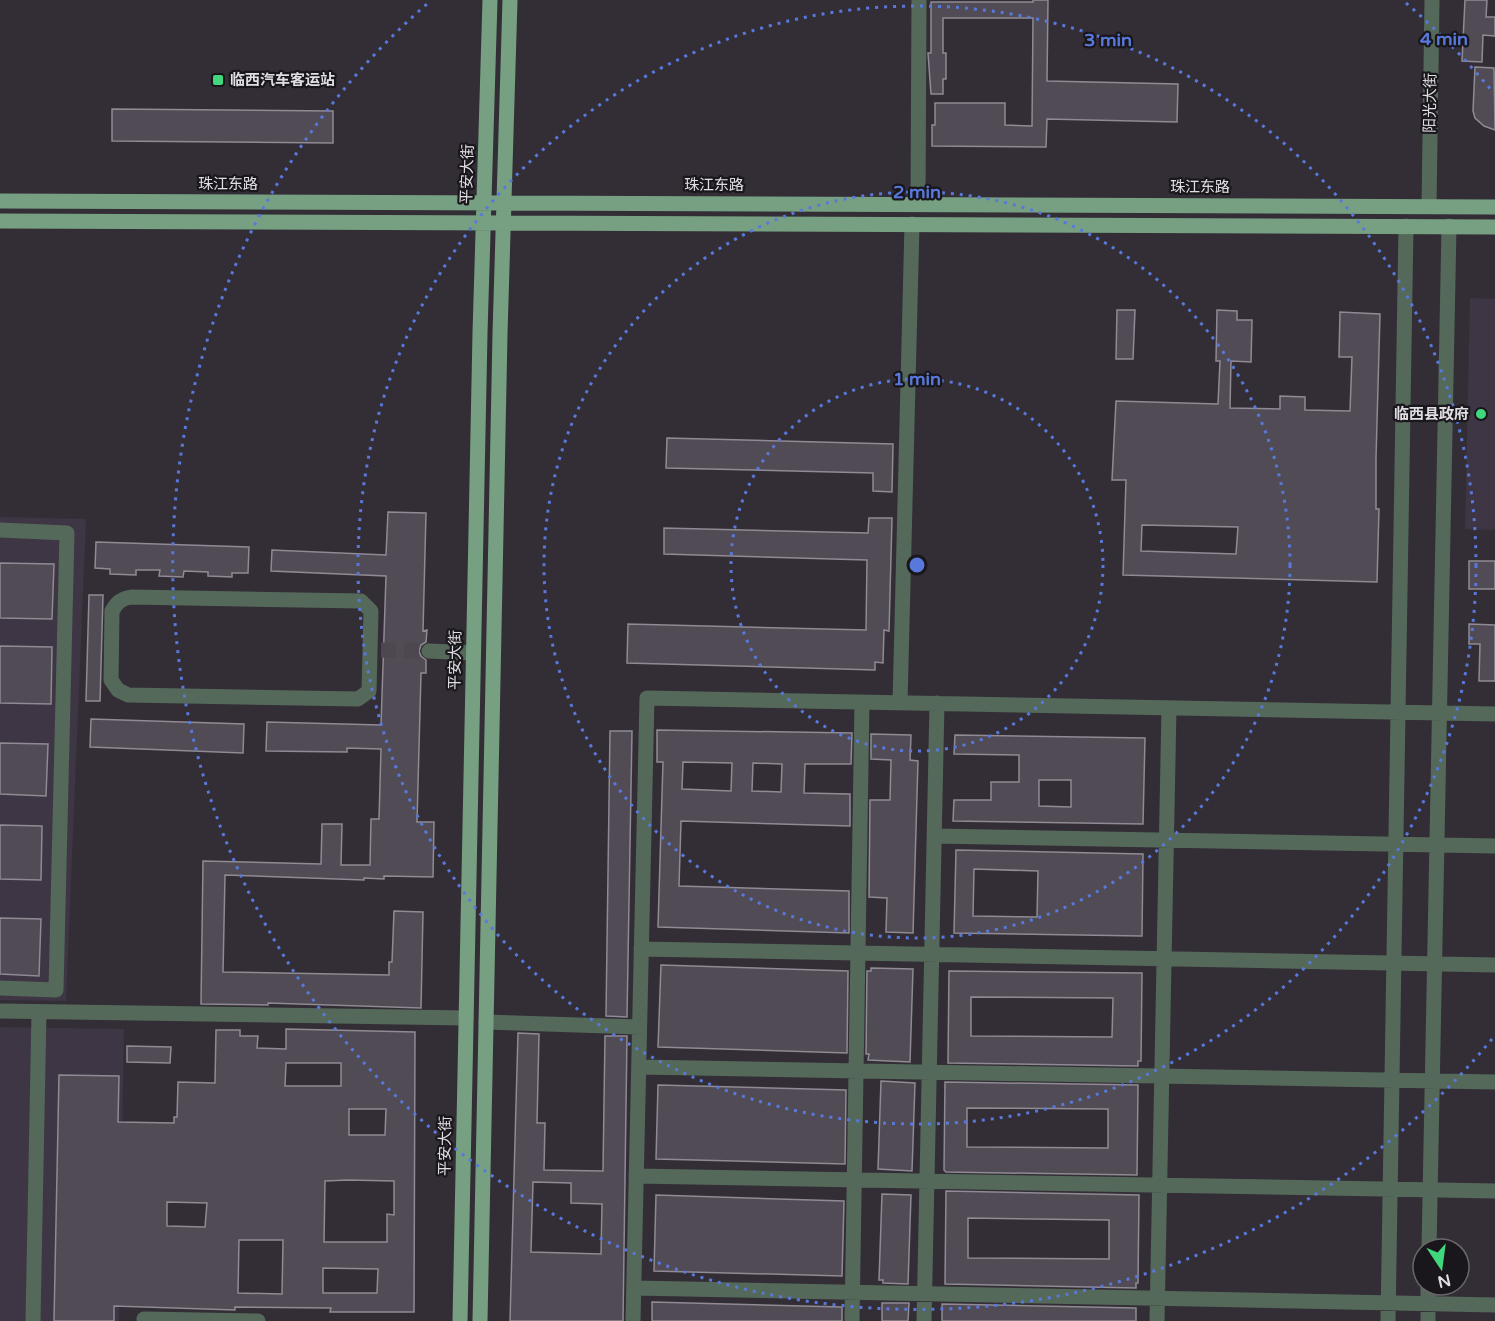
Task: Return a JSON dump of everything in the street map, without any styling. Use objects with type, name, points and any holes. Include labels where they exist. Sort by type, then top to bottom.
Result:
[{"type":"main road","name":"平安大街","points":[[480,1321],[486,1022],[493,222],[484,202],[490,0]]},
{"type":"main road","name":"平安大街","points":[[460,1321],[473,653],[493,222],[504,202],[510,0]]},
{"type":"main road","name":"珠江东路","points":[[0,201],[1495,207]]},
{"type":"main road","points":[[0,221],[1495,227]]},
{"type":"street","points":[[918,204],[919,0]]},
{"type":"street","name":"阳光大街","points":[[1429,206],[1432,0]]},
{"type":"street","points":[[900,703],[912,224]]},
{"type":"street","points":[[1388,1321],[1394,844],[1406,226]]},
{"type":"street","points":[[1429,1237],[1449,226]]},
{"type":"street","points":[[0,530],[68,532],[56,990],[0,988]]},
{"type":"street","points":[[131,597],[361,601],[370,611],[375,650],[369,690],[358,699],[128,695],[118,690],[111,680],[112,611],[122,599],[131,597]]},
{"type":"street","points":[[429,651],[473,653]]},
{"type":"street","points":[[633,1321],[647,698],[1495,714]]},
{"type":"street","points":[[852,1321],[861,702]]},
{"type":"street","points":[[924,1321],[937,703]]},
{"type":"street","points":[[1157,1321],[1169,708]]},
{"type":"street","points":[[934,836],[1495,846]]},
{"type":"street","points":[[641,949],[1495,965]]},
{"type":"street","points":[[0,1011],[466,1018]]},
{"type":"street","points":[[33,1321],[39,1012]]},
{"type":"street","points":[[486,1022],[639,1027]]},
{"type":"street","points":[[639,1067],[1495,1082]]},
{"type":"street","points":[[636,1176],[1495,1191]]},
{"type":"street","points":[[634,1288],[1495,1305]]},
{"type":"street","points":[[1428,1297],[1428,1321]]},
{"type":"street","points":[[144,1319],[258,1321]]},
{"type":"shaded area","name":"临西县政府","points":[[1470,298],[1495,299],[1495,530],[1465,529]]},
{"type":"shaded area","points":[[0,517],[86,519],[66,1001],[0,1000]]},
{"type":"shaded area","points":[[0,1027],[124,1029],[119,1321],[0,1321]]},
{"type":"building","points":[[1033,0],[1048,0],[1047,81],[1178,84],[1177,122],[1047,119],[1046,147],[932,146],[935,103],[1005,103],[1005,125],[1032,126],[1033,18],[943,18],[946,79],[943,79],[943,94],[931,94],[928,53],[931,53],[931,2],[1033,2]]},
{"type":"building","points":[[1465,0],[1487,0],[1486,17],[1495,17],[1495,36],[1483,35],[1482,62],[1462,61]]},
{"type":"building","points":[[1475,67],[1494,68],[1495,130],[1484,126],[1475,118],[1473,111]]},
{"type":"building","points":[[112,109],[333,111],[333,143],[112,141]]},
{"type":"building","points":[[1117,310],[1135,310],[1133,359],[1116,359]]},
{"type":"building","points":[[1217,310],[1237,311],[1237,320],[1252,320],[1251,362],[1231,361],[1230,408],[1280,409],[1280,396],[1305,397],[1305,410],[1350,411],[1352,357],[1339,357],[1340,312],[1380,314],[1376,458],[1376,509],[1379,509],[1377,582],[1123,575],[1126,480],[1112,480],[1116,401],[1218,404],[1220,361],[1216,361]],"holes":[[[1142,525],[1238,527],[1236,554],[1141,551]]]},
{"type":"building","points":[[667,438],[893,444],[892,492],[873,491],[873,473],[666,468]]},
{"type":"building","points":[[388,512],[426,513],[423,631],[427,630],[426,642],[421,645],[419,651],[426,660],[426,673],[421,673],[417,822],[434,822],[433,877],[384,876],[384,879],[364,878],[364,880],[225,875],[223,972],[389,975],[389,962],[392,962],[394,911],[423,912],[421,1008],[268,1003],[268,1005],[201,1004],[203,861],[321,864],[322,824],[342,824],[341,865],[370,865],[371,819],[379,819],[381,749],[347,748],[347,752],[266,751],[267,722],[381,725],[386,576],[271,571],[272,550],[386,555]]},
{"type":"building","points":[[869,518],[892,518],[889,631],[884,630],[883,663],[875,662],[875,670],[627,663],[628,624],[866,630],[867,560],[664,554],[664,528],[868,533]]},
{"type":"building","points":[[96,542],[249,547],[248,573],[232,573],[232,577],[208,576],[208,572],[184,571],[183,577],[159,576],[160,570],[136,570],[136,575],[110,574],[110,569],[95,568]]},
{"type":"building","points":[[1469,561],[1495,561],[1495,589],[1469,589]]},
{"type":"building","points":[[0,563],[54,564],[52,619],[0,618]]},
{"type":"building","points":[[89,595],[103,595],[100,701],[86,701]]},
{"type":"building","points":[[1469,624],[1495,625],[1495,681],[1479,681],[1480,644],[1469,644]]},
{"type":"building","points":[[0,646],[52,647],[51,704],[0,703]]},
{"type":"building","points":[[91,719],[244,724],[243,753],[90,747]]},
{"type":"building","points":[[657,730],[852,733],[851,764],[805,764],[804,793],[850,794],[850,826],[681,821],[679,886],[849,891],[849,933],[658,927],[663,762],[657,762]],"holes":[[[683,762],[732,763],[731,791],[682,789]],[[753,763],[782,764],[781,792],[752,791]]]},
{"type":"building","points":[[610,731],[632,731],[627,1017],[606,1016]]},
{"type":"building","points":[[871,734],[911,735],[910,760],[918,761],[913,933],[886,932],[887,898],[869,897],[870,800],[890,800],[891,760],[871,759]]},
{"type":"building","points":[[955,735],[1145,738],[1143,824],[953,821],[954,800],[991,800],[991,782],[1019,782],[1019,755],[954,754]],"holes":[[[1039,780],[1071,780],[1071,807],[1039,806]]]},
{"type":"building","points":[[0,743],[48,744],[46,796],[0,794]]},
{"type":"building","points":[[0,825],[42,826],[41,880],[0,879]]},
{"type":"building","points":[[956,850],[1143,854],[1142,936],[954,933]],"holes":[[[974,869],[1038,871],[1037,917],[973,916]]]},
{"type":"building","points":[[0,918],[41,919],[39,976],[0,974]]},
{"type":"building","points":[[661,965],[848,971],[847,1053],[658,1047]]},
{"type":"building","points":[[871,968],[913,969],[910,1062],[868,1060],[869,1054],[866,1054],[867,971],[871,971]]},
{"type":"building","points":[[949,971],[1142,973],[1141,1061],[1138,1061],[1138,1066],[948,1063]],"holes":[[[971,997],[1113,998],[1112,1037],[971,1036]]]},
{"type":"building","points":[[286,1029],[415,1032],[414,1312],[330,1312],[331,1308],[235,1307],[235,1310],[114,1306],[114,1321],[54,1321],[59,1075],[119,1076],[118,1122],[174,1123],[174,1117],[177,1117],[178,1082],[215,1083],[216,1030],[240,1030],[240,1036],[258,1036],[257,1048],[286,1049]],"holes":[[[286,1063],[341,1063],[341,1086],[285,1086]],[[349,1109],[386,1109],[385,1135],[349,1135]],[[325,1181],[394,1181],[394,1215],[387,1214],[387,1242],[324,1242]],[[167,1202],[207,1203],[205,1227],[167,1226]],[[239,1240],[283,1240],[282,1294],[238,1293]],[[323,1268],[378,1269],[377,1293],[323,1293]]]},
{"type":"building","points":[[518,1033],[539,1034],[537,1123],[545,1123],[544,1170],[603,1171],[605,1036],[627,1036],[623,1321],[510,1321]],"holes":[[[533,1182],[571,1183],[571,1203],[602,1204],[601,1254],[531,1252]]]},
{"type":"building","points":[[127,1046],[171,1047],[170,1063],[127,1062]]},
{"type":"building","points":[[881,1081],[915,1083],[912,1171],[878,1169]]},
{"type":"building","points":[[945,1082],[1138,1085],[1137,1175],[946,1172],[944,1170]],"holes":[[[967,1108],[1108,1109],[1108,1148],[967,1147]]]},
{"type":"building","points":[[658,1085],[846,1090],[845,1164],[656,1159]]},
{"type":"building","points":[[946,1191],[1139,1195],[1138,1283],[1136,1283],[1136,1288],[945,1284]],"holes":[[[968,1218],[1109,1220],[1109,1259],[968,1258]]]},
{"type":"building","points":[[882,1194],[911,1195],[908,1284],[883,1283],[883,1280],[879,1280]]},
{"type":"building","points":[[656,1195],[844,1201],[842,1276],[654,1271]]},
{"type":"building","points":[[652,1302],[842,1307],[842,1321],[652,1321]]},
{"type":"building","points":[[882,1303],[909,1303],[908,1321],[882,1321]]},
{"type":"building","points":[[942,1304],[1136,1308],[1136,1321],[942,1321]]},
{"type":"tunnel","points":[[381,650],[429,651]]},
{"type":"place","name":"临西汽车客运站","points":[[218,80]]},
{"type":"place","name":"临西县政府","points":[[1481,414]]}]
